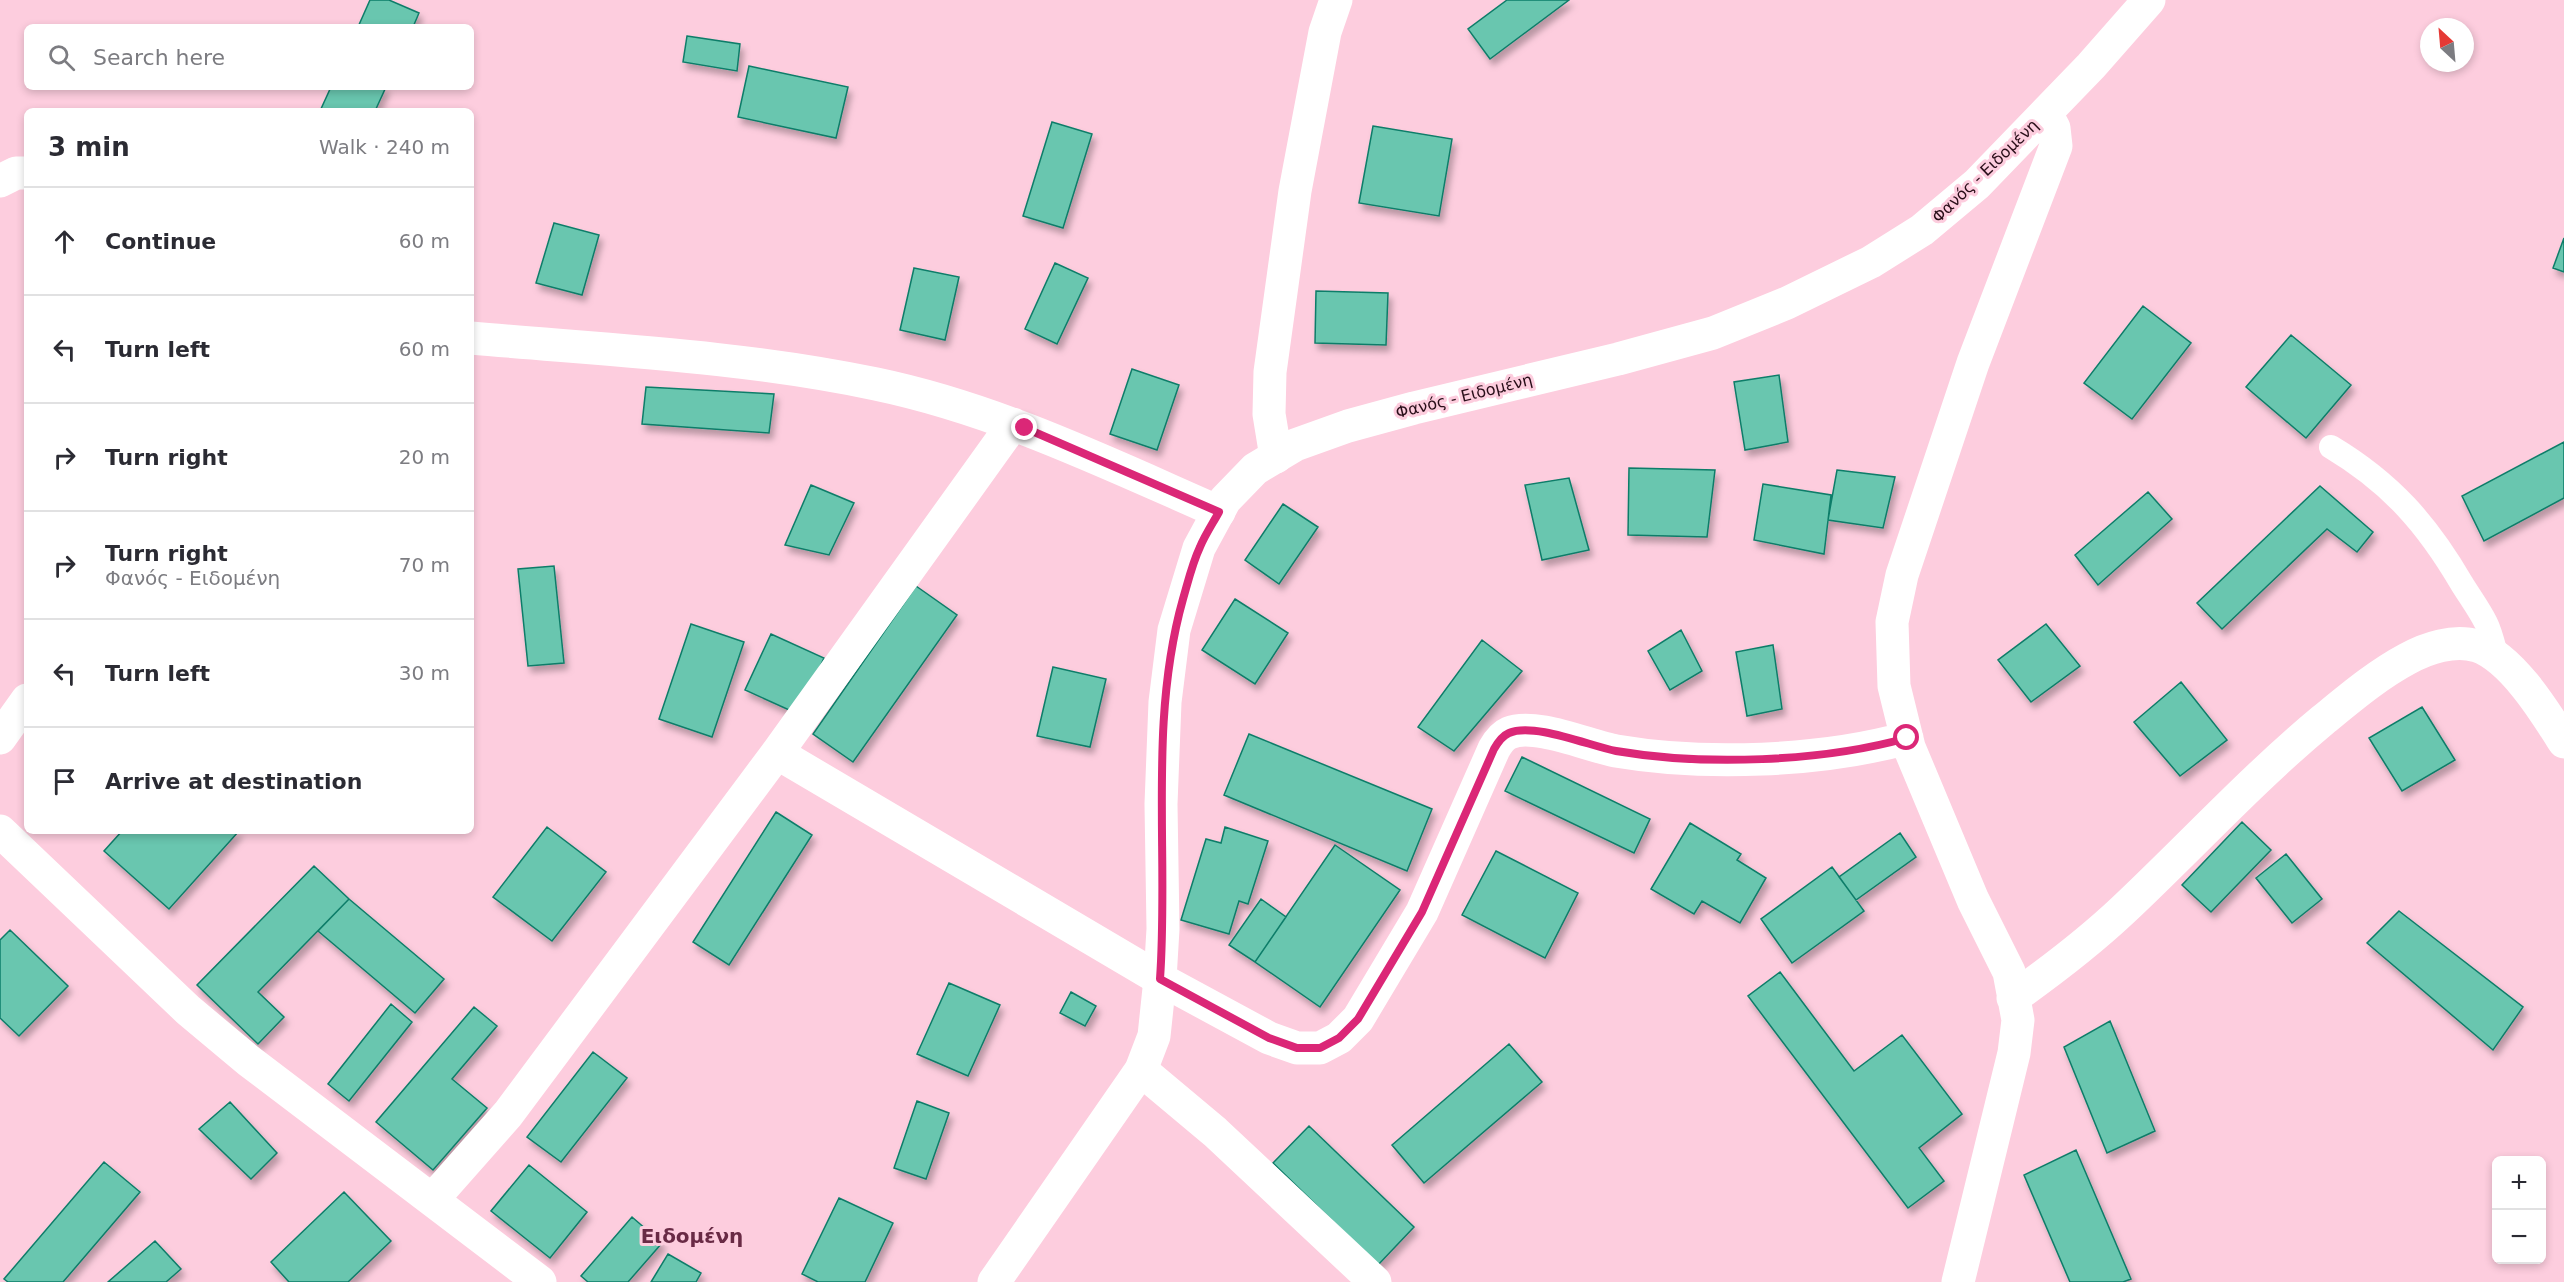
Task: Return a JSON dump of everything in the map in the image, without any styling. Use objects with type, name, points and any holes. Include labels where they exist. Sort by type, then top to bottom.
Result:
[{"type":"street","points":[[1276,457],[1269,414],[1270,372],[1299,168],[1325,32],[1336,0]]},
{"type":"street","name":"Φανός - Ειδομένη","points":[[994,1282],[1141,1070],[1154,1036],[1163,929],[1161,804],[1165,702],[1174,630],[1199,548],[1225,500],[1255,469],[1295,445],[1348,426],[1713,333],[1787,303],[1871,262],[1922,230],[1977,184],[2046,113],[2149,0]]},
{"type":"street","points":[[1958,1282],[2014,1053],[2018,1020],[2009,972],[1973,900],[1907,738],[1894,686],[1893,622],[1902,575],[1973,363],[2056,146],[2054,128],[2046,113]]},
{"type":"street","points":[[0,182],[16,173],[24,172]]},
{"type":"street","points":[[474,338],[669,355],[792,369],[877,384],[956,405],[1013,424],[1219,512]]},
{"type":"street","points":[[432,1200],[508,1114],[777,753],[1013,424]]},
{"type":"street","points":[[2013,998],[2045,975],[2121,912],[2277,759],[2363,688],[2407,659],[2436,646],[2458,644],[2477,646],[2497,658],[2520,681],[2564,742]]},
{"type":"street","points":[[0,738],[24,704]]},
{"type":"street","points":[[777,753],[1160,979],[1269,1038],[1297,1048],[1320,1048],[1339,1038],[1358,1019],[1422,912],[1494,749],[1501,738],[1509,733],[1521,729],[1626,753],[1693,759],[1833,754],[1868,749],[1907,738]]},
{"type":"street","points":[[1,836],[188,1010],[249,1061],[540,1282]]},
{"type":"street","points":[[1141,1070],[1215,1132],[1375,1282]]},
{"type":"lane","points":[[2331,447],[2360,464],[2396,494],[2424,524],[2444,552],[2487,624],[2497,658]]},
{"type":"building","points":[[370,0],[389,0],[419,13],[414,24],[359,24]]},
{"type":"building","points":[[1507,0],[1569,0],[1490,59],[1468,29]]},
{"type":"building","points":[[687,36],[740,44],[737,71],[683,62]]},
{"type":"building","points":[[749,66],[848,87],[836,138],[738,117]]},
{"type":"building","points":[[330,90],[385,90],[376,108],[321,108]]},
{"type":"building","points":[[1052,122],[1092,134],[1063,228],[1023,216]]},
{"type":"building","points":[[1373,126],[1452,139],[1439,216],[1359,203]]},
{"type":"building","points":[[554,223],[599,235],[582,295],[536,283]]},
{"type":"building","points":[[2564,238],[2564,272],[2553,268]]},
{"type":"building","points":[[1055,263],[1088,278],[1057,344],[1025,329]]},
{"type":"building","points":[[914,268],[959,277],[945,340],[900,330]]},
{"type":"building","points":[[1316,291],[1388,293],[1386,345],[1315,343]]},
{"type":"building","points":[[2143,306],[2191,343],[2132,419],[2084,383]]},
{"type":"building","points":[[2291,335],[2351,385],[2306,438],[2246,387]]},
{"type":"building","points":[[1132,369],[1179,385],[1157,450],[1110,434]]},
{"type":"building","points":[[1779,375],[1788,442],[1745,450],[1734,382]]},
{"type":"building","points":[[646,387],[774,394],[769,433],[642,424]]},
{"type":"building","points":[[2564,442],[2564,498],[2484,541],[2462,496]]},
{"type":"building","points":[[1629,468],[1715,470],[1707,537],[1628,535]]},
{"type":"building","points":[[1837,470],[1895,477],[1883,528],[1828,520]]},
{"type":"building","points":[[1569,478],[1589,550],[1542,560],[1525,485]]},
{"type":"building","points":[[1763,484],[1831,495],[1824,554],[1754,540]]},
{"type":"building","points":[[811,485],[854,503],[829,555],[785,545]]},
{"type":"building","points":[[2320,486],[2373,532],[2357,552],[2327,529],[2222,629],[2197,603]]},
{"type":"building","points":[[2148,492],[2172,519],[2098,585],[2075,555]]},
{"type":"building","points":[[1283,504],[1318,527],[1279,584],[1245,560]]},
{"type":"building","points":[[554,566],[564,663],[528,666],[518,569]]},
{"type":"building","points":[[916,586],[957,615],[853,762],[813,734]]},
{"type":"building","points":[[1235,599],[1288,633],[1255,684],[1202,650]]},
{"type":"building","points":[[691,624],[744,642],[712,737],[659,719]]},
{"type":"building","points":[[2046,624],[2080,666],[2031,702],[1998,660]]},
{"type":"building","points":[[1681,630],[1702,671],[1670,690],[1648,651]]},
{"type":"building","points":[[771,634],[824,658],[798,714],[745,690]]},
{"type":"building","points":[[1482,640],[1522,671],[1454,751],[1418,727]]},
{"type":"building","points":[[1773,645],[1782,709],[1747,716],[1736,652]]},
{"type":"building","points":[[1053,667],[1106,679],[1090,747],[1037,736]]},
{"type":"building","points":[[2181,682],[2227,740],[2180,776],[2134,722]]},
{"type":"building","points":[[2422,707],[2455,760],[2402,791],[2369,738]]},
{"type":"building","points":[[1249,734],[1432,809],[1407,871],[1224,795]]},
{"type":"building","points":[[1522,757],[1650,819],[1634,853],[1505,791]]},
{"type":"building","points":[[776,812],[812,835],[729,965],[693,942]]},
{"type":"building","points":[[2242,822],[2271,850],[2211,912],[2182,885]]},
{"type":"building","points":[[1690,823],[1741,854],[1737,860],[1766,878],[1740,923],[1702,901],[1694,914],[1651,889]]},
{"type":"building","points":[[547,827],[606,872],[552,941],[493,897]]},
{"type":"building","points":[[1225,827],[1268,841],[1248,904],[1239,901],[1229,934],[1181,920],[1206,839],[1221,843]]},
{"type":"building","points":[[1900,833],[1916,857],[1856,900],[1839,877]]},
{"type":"building","points":[[119,834],[236,834],[169,909],[104,851]]},
{"type":"building","points":[[1335,845],[1400,890],[1320,1007],[1255,962]]},
{"type":"building","points":[[1496,851],[1578,893],[1545,958],[1462,915]]},
{"type":"building","points":[[2286,854],[2322,899],[2292,923],[2256,878]]},
{"type":"building","points":[[314,866],[349,899],[258,992],[284,1017],[258,1044],[197,985]]},
{"type":"building","points":[[1832,867],[1864,911],[1792,963],[1761,919]]},
{"type":"building","points":[[349,899],[444,979],[415,1013],[318,931]]},
{"type":"building","points":[[1261,899],[1286,917],[1255,962],[1229,945]]},
{"type":"building","points":[[2399,911],[2523,1007],[2493,1050],[2367,943]]},
{"type":"building","points":[[10,930],[68,986],[19,1036],[0,1018],[0,940]]},
{"type":"building","points":[[1780,972],[1854,1071],[1902,1035],[1962,1114],[1919,1148],[1944,1181],[1908,1208],[1748,996]]},
{"type":"building","points":[[949,983],[1000,1005],[968,1076],[917,1054]]},
{"type":"building","points":[[1071,992],[1096,1006],[1085,1026],[1060,1013]]},
{"type":"building","points":[[391,1004],[412,1022],[349,1101],[328,1084]]},
{"type":"building","points":[[474,1007],[497,1026],[452,1079],[487,1108],[433,1170],[376,1122]]},
{"type":"building","points":[[2110,1021],[2155,1131],[2107,1153],[2064,1047]]},
{"type":"building","points":[[1509,1044],[1542,1082],[1424,1183],[1392,1145]]},
{"type":"building","points":[[593,1052],[627,1078],[561,1162],[527,1137]]},
{"type":"building","points":[[917,1101],[949,1113],[926,1179],[894,1168]]},
{"type":"building","points":[[230,1102],[277,1153],[251,1179],[199,1129]]},
{"type":"building","points":[[1309,1126],[1414,1227],[1378,1265],[1273,1163]]},
{"type":"building","points":[[2076,1150],[2131,1279],[2123,1282],[2070,1282],[2024,1175]]},
{"type":"building","points":[[104,1162],[140,1192],[63,1282],[8,1282],[4,1279]]},
{"type":"building","points":[[529,1165],[587,1212],[550,1258],[491,1211]]},
{"type":"building","points":[[344,1192],[391,1241],[348,1282],[289,1282],[271,1262]]},
{"type":"building","points":[[839,1198],[893,1223],[865,1282],[818,1282],[802,1274]]},
{"type":"building","points":[[632,1217],[662,1243],[628,1282],[588,1282],[581,1276]]},
{"type":"building","points":[[155,1241],[181,1269],[166,1282],[108,1282]]},
{"type":"building","points":[[668,1254],[701,1273],[696,1282],[651,1282]]},
{"type":"district","name":"Ειδομένη","points":[[692,1236]]},
{"type":"route","points":[[1025,428],[1219,512],[1199,548],[1174,630],[1165,702],[1161,804],[1163,929],[1160,979],[1237,1022],[1269,1038],[1297,1048],[1320,1048],[1339,1038],[1358,1019],[1422,912],[1494,749],[1501,738],[1509,733],[1521,729],[1606,749],[1693,759],[1833,754],[1868,749],[1907,738]]}]
